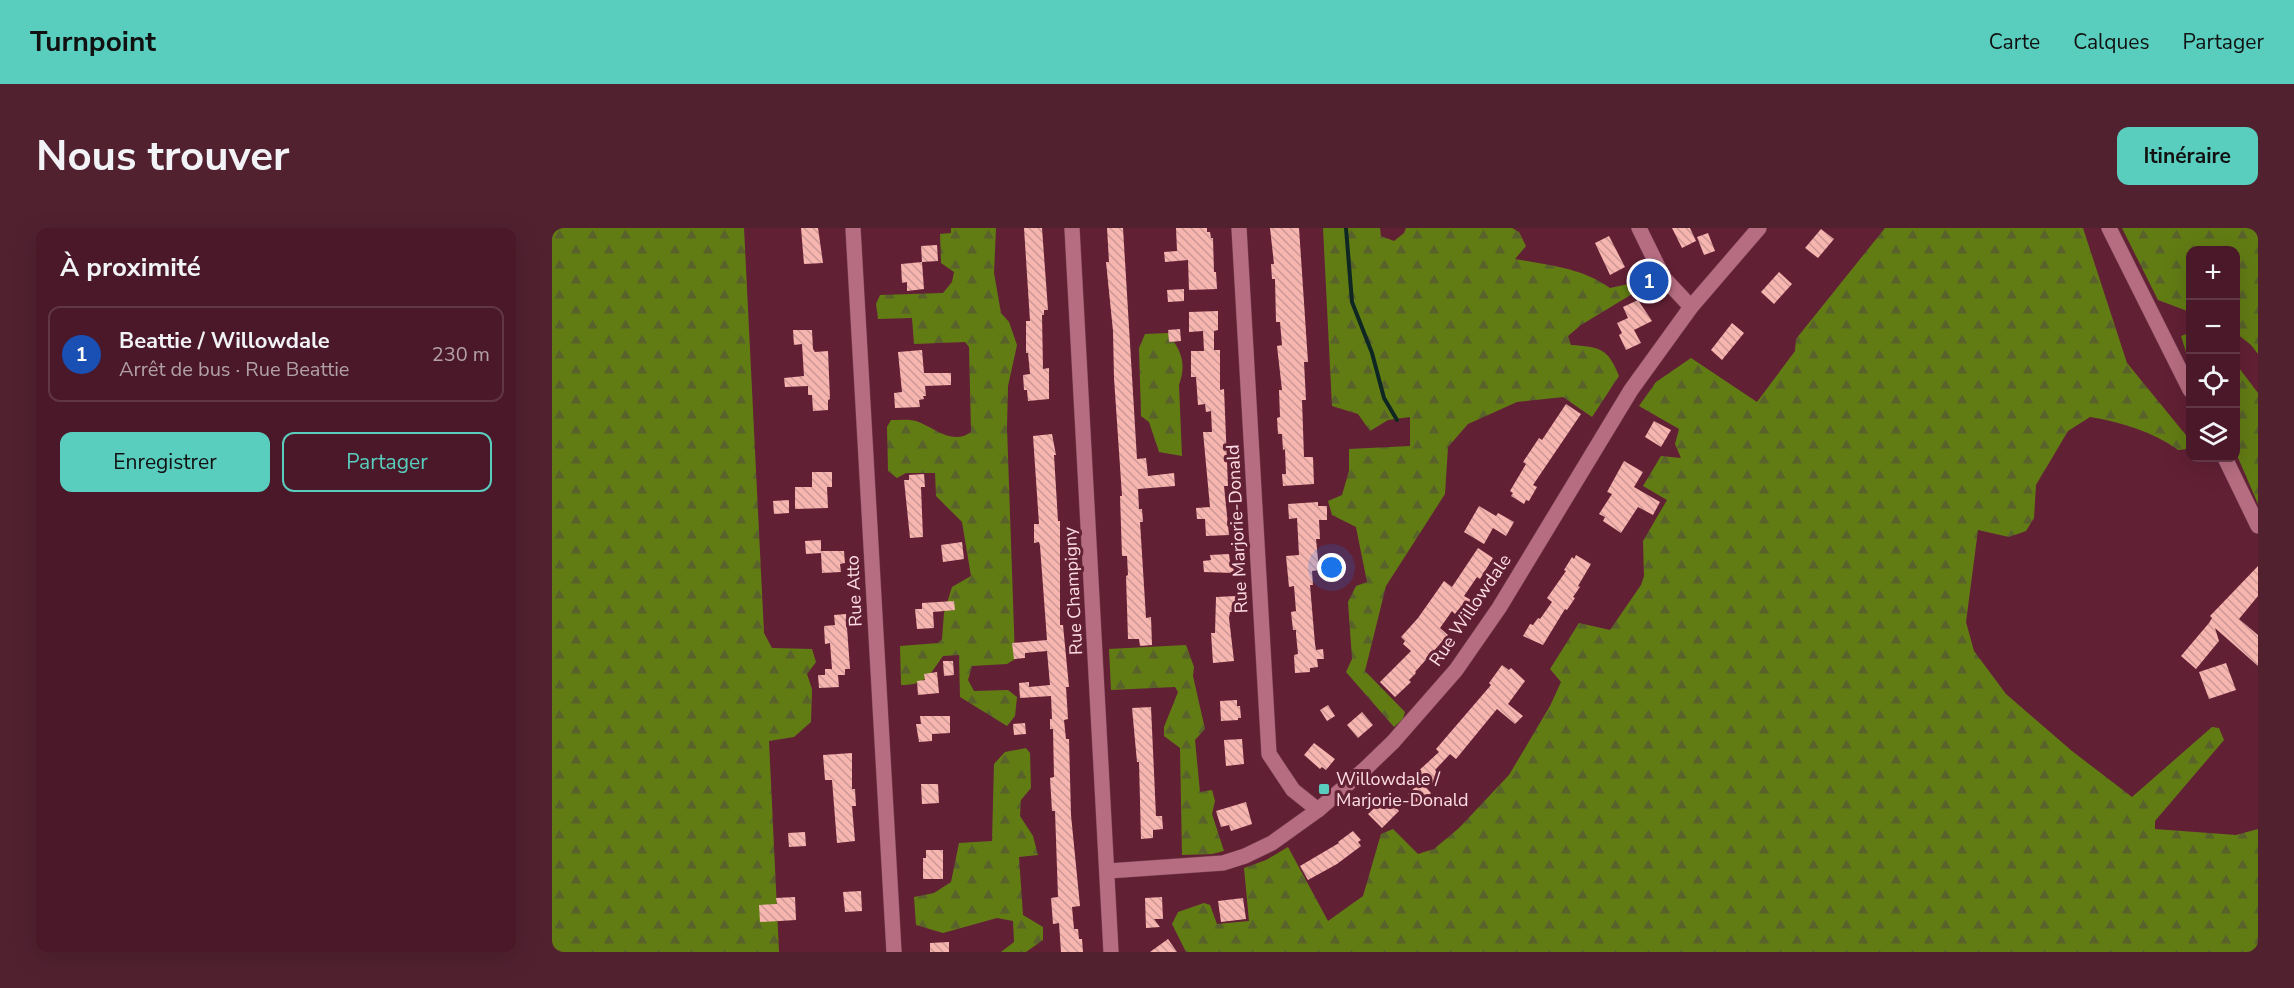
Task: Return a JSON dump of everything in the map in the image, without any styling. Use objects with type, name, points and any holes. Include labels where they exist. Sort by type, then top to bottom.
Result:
[{"type":"street","name":"Rue Atto","points":[[853,228],[894,952]]},
{"type":"street","name":"Rue Champigny","points":[[1072,228],[1111,952]]},
{"type":"street","name":"Rue Marjorie-Donald","points":[[1239,228],[1269,754],[1293,789],[1318,810]]},
{"type":"street","points":[[1639,228],[1663,277],[1691,307]]},
{"type":"street","name":"Rue Willowdale","points":[[1108,871],[1223,862],[1272,843],[1318,810],[1393,742],[1456,670],[1508,594],[1631,390],[1691,307],[1759,228]]},
{"type":"street","points":[[2109,228],[2186,382]]},
{"type":"street","points":[[2227,462],[2258,526]]},
{"type":"green space","points":[[552,228],[744,228],[764,633],[772,648],[812,649],[816,662],[807,674],[812,689],[811,722],[794,737],[769,741],[779,952],[552,952]]},
{"type":"green space","points":[[951,228],[996,228],[994,273],[1001,313],[1009,322],[1017,345],[1008,386],[1007,427],[1015,659],[1007,664],[972,666],[968,680],[974,691],[1008,690],[1017,697],[1015,716],[1007,726],[960,697],[959,655],[943,656],[922,681],[901,685],[900,646],[938,643],[942,639],[944,613],[952,587],[971,576],[962,522],[936,496],[935,473],[906,473],[897,478],[888,471],[887,427],[891,420],[907,420],[916,421],[950,436],[964,436],[971,432],[969,347],[965,342],[914,344],[912,318],[878,319],[876,304],[880,295],[943,293],[952,282],[954,272],[941,263],[940,234],[951,233]]},
{"type":"green space","points":[[1323,228],[1380,228],[1381,236],[1394,241],[1404,233],[1406,228],[1512,228],[1519,232],[1526,246],[1515,259],[1577,272],[1610,288],[1633,283],[1646,274],[1652,282],[1581,325],[1568,336],[1571,345],[1596,348],[1607,354],[1619,376],[1592,417],[1563,397],[1517,402],[1468,424],[1448,447],[1445,494],[1386,586],[1365,671],[1405,712],[1403,719],[1394,727],[1346,672],[1352,659],[1348,602],[1356,586],[1367,582],[1356,527],[1332,515],[1328,501],[1342,495],[1349,471],[1349,449],[1410,446],[1410,417],[1388,420],[1370,431],[1358,414],[1332,406]]},
{"type":"green space","points":[[1885,228],[2083,228],[2127,363],[2186,435],[2186,449],[2178,450],[2137,429],[2090,417],[2068,431],[2036,485],[2034,518],[2026,531],[2009,537],[1978,530],[1966,622],[1974,651],[2006,694],[2072,751],[2132,797],[2212,727],[2219,728],[2224,740],[2155,821],[2155,829],[2236,835],[2258,829],[2258,952],[1186,952],[1172,924],[1178,912],[1204,903],[1210,905],[1217,924],[1249,921],[1244,868],[1266,860],[1288,847],[1328,921],[1363,896],[1381,834],[1393,829],[1418,854],[1434,849],[1459,828],[1509,775],[1550,706],[1561,682],[1550,669],[1579,623],[1610,630],[1641,585],[1644,576],[1643,541],[1667,500],[1643,486],[1661,456],[1681,458],[1675,444],[1679,429],[1639,406],[1656,382],[1691,358],[1757,402],[1795,351],[1796,339]]},
{"type":"green space","points":[[2122,228],[2258,228],[2258,354],[2240,336],[2240,246],[2186,246],[2186,310],[2158,300]]},
{"type":"green space","points":[[1168,333],[1179,352],[1182,364],[1179,385],[1182,456],[1159,452],[1149,422],[1141,416],[1139,348],[1145,334]]},
{"type":"green space","points":[[2186,334],[2186,352],[2181,336]]},
{"type":"green space","points":[[2240,369],[2258,393],[2258,504],[2240,462]]},
{"type":"green space","points":[[1186,645],[1194,667],[1193,676],[1205,729],[1195,740],[1200,792],[1212,790],[1215,801],[1212,814],[1224,851],[1212,854],[1182,855],[1180,748],[1164,736],[1164,727],[1178,692],[1175,687],[1111,690],[1109,649]]},
{"type":"green space","points":[[1026,748],[1030,753],[1031,788],[1021,800],[1020,816],[1033,836],[1038,855],[1019,857],[1023,915],[1043,927],[1043,940],[1026,952],[1001,952],[1014,942],[1013,921],[997,918],[943,933],[916,925],[914,897],[934,893],[951,882],[959,843],[992,841],[994,764],[1005,752]]},
{"type":"building","points":[[801,228],[818,228],[823,263],[804,264]]},
{"type":"building","points":[[1024,228],[1042,228],[1048,310],[1044,310],[1044,315],[1042,315],[1043,369],[1049,368],[1049,399],[1028,401],[1027,390],[1024,390],[1023,375],[1030,374],[1028,353],[1026,353],[1026,321],[1030,321]]},
{"type":"building","points":[[1107,228],[1123,228],[1137,459],[1146,458],[1148,476],[1174,473],[1175,486],[1138,489],[1139,509],[1142,509],[1143,522],[1140,522],[1146,618],[1151,617],[1152,645],[1140,646],[1139,639],[1128,639],[1126,576],[1128,575],[1127,556],[1122,556],[1120,496],[1122,496],[1113,331],[1106,262],[1109,262]]},
{"type":"building","points":[[1176,228],[1207,228],[1207,232],[1210,232],[1213,238],[1217,289],[1189,290],[1188,260],[1165,262],[1164,252],[1177,251]]},
{"type":"building","points":[[1270,228],[1299,228],[1308,362],[1304,362],[1306,400],[1302,400],[1304,457],[1313,457],[1314,484],[1283,486],[1282,474],[1286,474],[1285,449],[1283,450],[1282,434],[1278,434],[1277,418],[1280,417],[1279,390],[1282,390],[1277,346],[1282,345],[1280,322],[1276,322]]},
{"type":"building","points":[[1672,228],[1690,228],[1696,241],[1682,248]]},
{"type":"building","points":[[1821,229],[1834,239],[1818,258],[1805,248]]},
{"type":"building","points":[[1708,233],[1715,251],[1704,255],[1697,237]]},
{"type":"building","points":[[1609,236],[1625,267],[1610,275],[1595,243]]},
{"type":"building","points":[[937,245],[938,261],[922,262],[921,246]]},
{"type":"building","points":[[922,262],[924,289],[907,291],[907,282],[902,283],[901,264]]},
{"type":"building","points":[[1779,272],[1792,284],[1774,304],[1761,292]]},
{"type":"building","points":[[1184,289],[1184,301],[1168,302],[1167,290]]},
{"type":"building","points":[[1638,300],[1652,321],[1634,330],[1641,343],[1626,350],[1619,335],[1622,333],[1617,323],[1628,318],[1623,307]]},
{"type":"building","points":[[1218,311],[1218,330],[1214,331],[1214,350],[1220,350],[1220,390],[1224,389],[1228,486],[1224,486],[1229,535],[1206,536],[1205,519],[1197,519],[1196,508],[1210,507],[1203,432],[1212,432],[1211,411],[1206,412],[1205,404],[1198,405],[1196,377],[1191,377],[1191,351],[1204,351],[1203,331],[1189,332],[1189,312]]},
{"type":"building","points":[[1732,323],[1744,333],[1722,360],[1711,350]]},
{"type":"building","points":[[1180,329],[1181,341],[1169,342],[1168,330]]},
{"type":"building","points":[[793,330],[812,330],[815,352],[828,351],[830,399],[828,410],[813,411],[812,395],[808,395],[808,386],[785,387],[784,378],[804,376],[802,344],[794,345]]},
{"type":"building","points":[[922,350],[924,373],[951,373],[951,385],[925,386],[926,396],[919,400],[920,407],[895,408],[894,393],[902,392],[898,352]]},
{"type":"building","points":[[1566,404],[1581,414],[1533,485],[1537,487],[1529,501],[1526,500],[1524,504],[1511,496],[1513,493],[1510,491],[1526,464],[1523,462],[1539,438],[1542,440]]},
{"type":"building","points":[[1654,421],[1671,430],[1661,447],[1645,437]]},
{"type":"building","points":[[1052,434],[1056,455],[1054,455],[1058,521],[1060,521],[1060,625],[1063,625],[1069,687],[1066,687],[1068,719],[1064,720],[1066,739],[1069,739],[1071,815],[1080,906],[1072,907],[1074,929],[1078,929],[1079,939],[1082,939],[1083,952],[1061,952],[1059,923],[1053,924],[1051,898],[1058,897],[1055,811],[1052,811],[1050,778],[1054,777],[1053,729],[1050,729],[1051,696],[1020,698],[1019,683],[1029,682],[1029,687],[1050,685],[1047,651],[1025,653],[1025,658],[1014,659],[1012,643],[1047,640],[1040,546],[1039,542],[1034,543],[1034,524],[1039,524],[1033,436]]},
{"type":"building","points":[[1624,461],[1643,472],[1634,487],[1660,502],[1653,515],[1638,507],[1621,533],[1603,521],[1605,517],[1599,514],[1612,494],[1607,492]]},
{"type":"building","points":[[812,472],[832,472],[832,487],[827,487],[828,508],[795,509],[795,487],[812,487]]},
{"type":"building","points":[[924,474],[925,487],[921,487],[923,537],[910,538],[904,480],[909,480],[909,475]]},
{"type":"building","points":[[789,500],[789,513],[774,514],[773,501]]},
{"type":"building","points":[[1318,502],[1318,506],[1327,506],[1327,520],[1319,520],[1320,539],[1316,539],[1319,570],[1312,571],[1313,585],[1310,585],[1316,650],[1323,649],[1324,659],[1317,659],[1318,667],[1310,668],[1310,672],[1295,673],[1294,655],[1298,654],[1296,630],[1293,630],[1291,612],[1296,611],[1294,586],[1289,587],[1286,556],[1299,555],[1297,518],[1289,519],[1288,504]]},
{"type":"building","points":[[1479,506],[1496,516],[1498,513],[1514,522],[1506,536],[1493,528],[1484,544],[1464,532]]},
{"type":"building","points":[[821,540],[821,551],[844,551],[845,563],[840,564],[841,572],[822,573],[821,553],[806,554],[805,541]]},
{"type":"building","points":[[962,542],[964,559],[943,562],[941,545]]},
{"type":"building","points":[[1478,548],[1493,558],[1480,579],[1477,577],[1464,596],[1471,600],[1463,611],[1459,609],[1455,614],[1452,611],[1440,628],[1448,635],[1415,672],[1409,680],[1411,682],[1395,697],[1380,682],[1411,651],[1403,644],[1405,641],[1401,637],[1418,618],[1444,581],[1452,587]]},
{"type":"building","points":[[1229,554],[1230,562],[1233,562],[1234,573],[1204,572],[1203,561],[1211,560],[1210,555]]},
{"type":"building","points":[[1576,555],[1591,564],[1578,586],[1580,587],[1573,597],[1575,598],[1567,610],[1565,609],[1543,645],[1523,636],[1530,624],[1533,625],[1538,618],[1540,619],[1552,602],[1547,598],[1566,571],[1564,570],[1572,557],[1574,559]]},
{"type":"building","points":[[2258,566],[2258,596],[2239,619],[2258,635],[2258,666],[2215,628],[2219,641],[2196,669],[2181,656],[2209,623],[2212,618],[2210,616]]},
{"type":"building","points":[[1236,596],[1236,612],[1230,612],[1229,618],[1234,661],[1213,663],[1211,633],[1215,633],[1216,597]]},
{"type":"building","points":[[954,601],[955,610],[933,612],[934,628],[917,629],[915,609],[922,609],[922,603]]},
{"type":"building","points":[[846,614],[850,669],[845,669],[845,675],[838,675],[839,687],[819,688],[818,675],[825,675],[825,669],[832,669],[830,643],[825,644],[824,626],[835,625],[834,615]]},
{"type":"building","points":[[943,661],[953,661],[954,675],[944,676]]},
{"type":"building","points":[[2226,663],[2236,690],[2209,699],[2199,672]]},
{"type":"building","points":[[1502,665],[1509,670],[1511,668],[1525,681],[1508,704],[1523,716],[1515,724],[1497,709],[1456,759],[1450,754],[1435,770],[1440,775],[1427,788],[1414,775],[1439,752],[1436,749],[1491,685],[1489,683]]},
{"type":"building","points":[[937,672],[939,693],[918,695],[917,681],[925,680],[924,674]]},
{"type":"building","points":[[1237,700],[1241,718],[1221,721],[1220,701]]},
{"type":"building","points":[[1328,705],[1335,716],[1327,721],[1320,710]]},
{"type":"building","points":[[1151,707],[1156,816],[1162,816],[1163,829],[1153,830],[1153,838],[1141,839],[1139,762],[1137,762],[1132,708]]},
{"type":"building","points":[[1362,712],[1373,725],[1358,738],[1347,725]]},
{"type":"building","points":[[920,716],[950,716],[950,733],[932,734],[932,741],[919,742],[916,724],[921,724]]},
{"type":"building","points":[[1025,723],[1026,734],[1014,735],[1013,724]]},
{"type":"building","points":[[1242,739],[1244,764],[1226,766],[1224,740]]},
{"type":"building","points":[[1314,743],[1335,759],[1326,770],[1322,767],[1320,769],[1304,755]]},
{"type":"building","points":[[852,753],[852,789],[855,789],[856,806],[852,806],[855,841],[837,843],[832,780],[825,780],[823,755]]},
{"type":"building","points":[[1421,782],[1431,793],[1418,805],[1408,794]]},
{"type":"building","points":[[921,784],[938,784],[939,803],[922,804]]},
{"type":"building","points":[[1386,797],[1399,811],[1382,828],[1368,814]]},
{"type":"building","points":[[1246,802],[1252,824],[1231,831],[1229,825],[1221,827],[1216,811]]},
{"type":"building","points":[[1353,831],[1361,840],[1358,842],[1361,846],[1337,864],[1308,880],[1300,866],[1339,843]]},
{"type":"building","points":[[805,832],[806,846],[789,847],[788,833]]},
{"type":"building","points":[[926,850],[943,850],[943,879],[923,879],[923,858],[926,858]]},
{"type":"building","points":[[861,891],[862,911],[845,912],[843,892]]},
{"type":"building","points":[[795,897],[796,920],[760,922],[759,905],[777,904],[776,898]]},
{"type":"building","points":[[1162,897],[1163,919],[1154,919],[1160,927],[1146,928],[1145,898]]},
{"type":"building","points":[[1243,898],[1246,919],[1221,922],[1218,901]]},
{"type":"building","points":[[1168,939],[1177,952],[1150,952]]},
{"type":"building","points":[[949,942],[949,952],[930,952],[930,943]]},
{"type":"waterway","points":[[1346,228],[1352,302],[1372,353],[1384,398],[1397,420]]},
{"type":"place","name":"Beattie / Willowdale","points":[[1649,281]]},
{"type":"place","name":"Willowdale / Marjorie-Donald","points":[[1324,789]]}]
